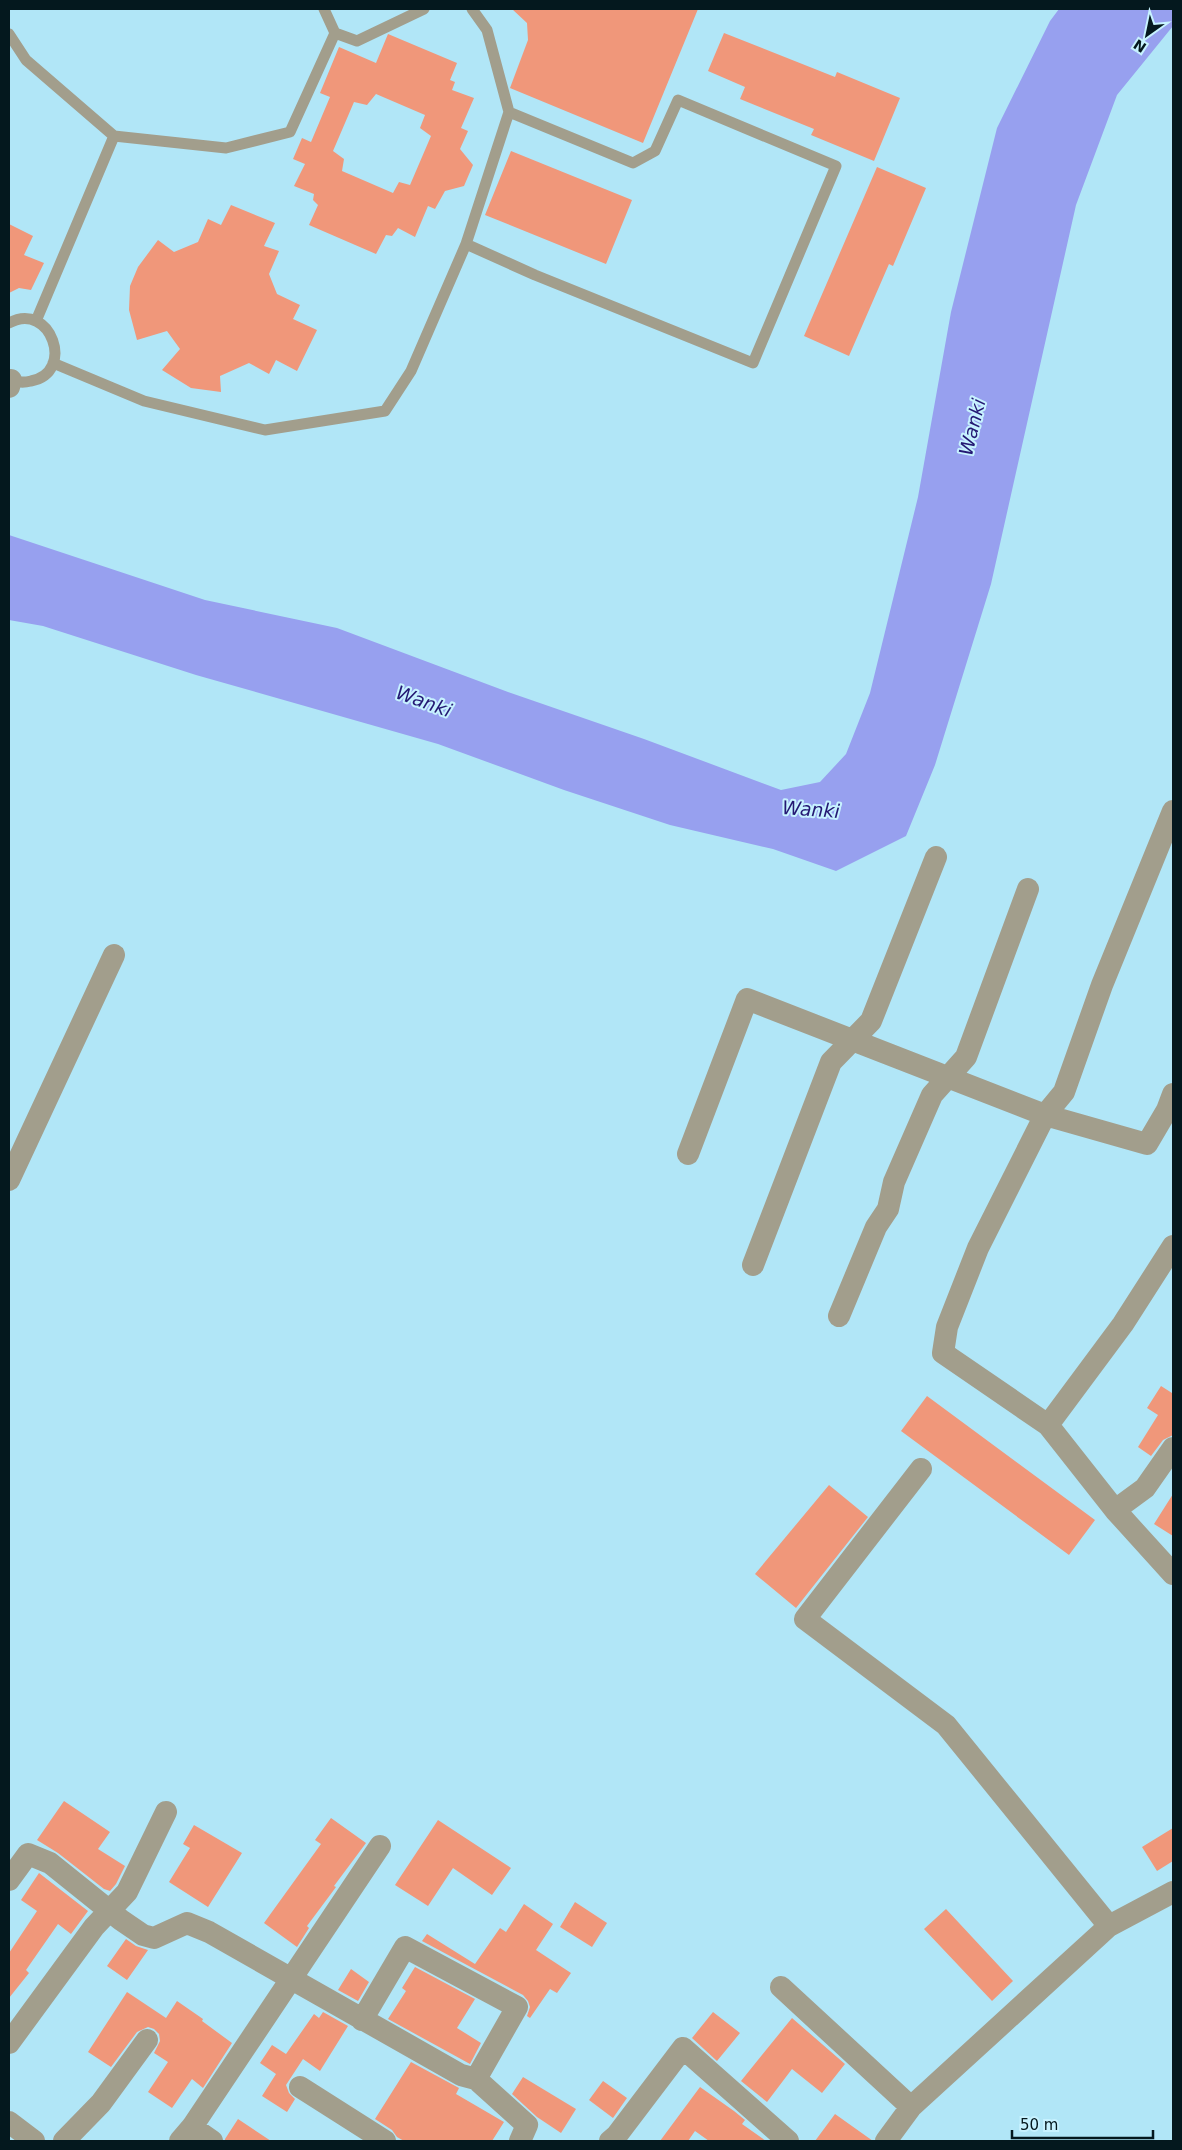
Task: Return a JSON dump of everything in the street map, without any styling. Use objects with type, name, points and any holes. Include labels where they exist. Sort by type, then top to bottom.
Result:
[{"type":"street","points":[[1173,811],[1102,985],[1064,1092],[1045,1115],[978,1248],[947,1328],[943,1353],[1048,1425],[1115,1510],[1173,1574]]},
{"type":"street","points":[[753,1265],[830,1062],[870,1021],[936,857]]},
{"type":"street","points":[[839,1316],[876,1227],[888,1209],[894,1182],[932,1095],[966,1057],[1028,889]]},
{"type":"street","points":[[9,1180],[114,955]]},
{"type":"street","points":[[688,1154],[747,999],[1045,1115],[1147,1144],[1167,1110],[1173,1094]]},
{"type":"street","points":[[1048,1425],[1123,1324],[1173,1246]]},
{"type":"street","points":[[1115,1510],[1145,1488],[1173,1448]]},
{"type":"street","points":[[922,1469],[805,1619],[946,1725],[1109,1926]]},
{"type":"street","points":[[9,2043],[94,1927],[127,1892],[166,1812]]},
{"type":"street","points":[[212,2141],[186,2134],[380,1846]]},
{"type":"street","points":[[9,1880],[28,1854],[50,1863],[143,1935],[154,1938],[187,1923],[209,1932],[461,2075],[476,2079],[527,2126],[520,2141]]},
{"type":"street","points":[[886,2141],[911,2107],[1109,1926],[1173,1892]]},
{"type":"street","points":[[362,2020],[405,1947],[517,2007],[476,2079]]},
{"type":"street","points":[[781,1987],[911,2107]]},
{"type":"street","points":[[64,2141],[101,2103],[147,2040]]},
{"type":"street","points":[[617,2139],[683,2048],[788,2141]]},
{"type":"street","points":[[300,2087],[385,2141]]},
{"type":"street","points":[[9,2122],[34,2141]]},
{"type":"lane","points":[[9,34],[26,60],[114,136],[226,148],[290,132],[335,34],[324,9]]},
{"type":"lane","points":[[335,34],[357,41],[424,9]]},
{"type":"lane","points":[[53,363],[144,402],[265,430],[385,411],[411,371],[466,244],[509,112],[487,30],[472,9]]},
{"type":"lane","points":[[466,244],[535,275],[753,364],[836,166],[678,100],[655,151],[633,163],[509,112]]},
{"type":"lane","points":[[36,321],[114,136]]},
{"type":"lane","points":[[9,323],[23,319],[36,321],[46,328],[53,338],[56,351],[53,363],[46,374],[36,380],[24,383],[10,382]]},
{"type":"water","name":"Wanki","points":[[1059,9],[1173,9],[1173,26],[1117,95],[1076,205],[991,584],[935,765],[906,836],[836,871],[773,849],[670,825],[564,790],[438,744],[196,675],[43,626],[9,620],[9,535],[205,600],[337,628],[508,692],[644,739],[781,790],[820,782],[846,754],[870,693],[918,497],[951,312],[997,128],[1050,21]]},
{"type":"building","points":[[512,9],[698,9],[643,143],[510,88],[528,40],[527,23]]},
{"type":"building","points":[[724,33],[835,77],[837,72],[900,98],[874,161],[811,135],[814,129],[740,99],[745,87],[708,71]]},
{"type":"building","points":[[388,34],[457,63],[450,80],[455,82],[452,90],[474,98],[461,128],[468,131],[460,149],[473,165],[464,186],[445,191],[435,209],[428,206],[415,237],[398,228],[392,236],[386,235],[376,254],[309,225],[318,205],[313,200],[314,194],[294,186],[305,164],[293,159],[302,138],[311,142],[330,97],[320,93],[339,47],[376,63]],"holes":[[[376,94],[425,115],[420,128],[431,136],[410,185],[399,182],[393,193],[342,171],[344,159],[333,151],[354,102],[367,105]]]},
{"type":"building","points":[[511,151],[632,200],[606,264],[485,215]]},
{"type":"building","points":[[877,167],[926,188],[893,266],[889,264],[849,356],[804,336]]},
{"type":"building","points":[[231,205],[275,223],[264,246],[279,251],[269,274],[277,294],[300,305],[293,319],[317,330],[297,371],[276,360],[269,374],[249,363],[220,376],[221,392],[191,388],[162,370],[180,349],[167,331],[137,340],[129,310],[130,286],[138,267],[158,240],[174,252],[198,242],[208,219],[221,225]]},
{"type":"building","points":[[9,224],[33,236],[24,255],[44,263],[31,290],[19,288],[9,293]]},
{"type":"building","points":[[1161,1386],[1172,1393],[1173,1390],[1173,1435],[1163,1440],[1151,1456],[1138,1447],[1158,1415],[1147,1408]]},
{"type":"building","points":[[927,1396],[1095,1520],[1069,1555],[901,1431]]},
{"type":"building","points":[[829,1485],[868,1517],[796,1608],[755,1574]]},
{"type":"building","points":[[1173,1494],[1173,1536],[1154,1524]]},
{"type":"building","points":[[64,1801],[110,1832],[98,1849],[125,1866],[116,1884],[110,1891],[104,1889],[58,1853],[37,1840]]},
{"type":"building","points":[[331,1818],[366,1843],[307,1926],[309,1928],[297,1947],[264,1923],[321,1844],[315,1840]]},
{"type":"building","points":[[438,1820],[511,1868],[492,1895],[453,1868],[428,1906],[395,1885]]},
{"type":"building","points":[[194,1825],[242,1853],[208,1907],[169,1882],[190,1848],[183,1844]]},
{"type":"building","points":[[1173,1828],[1173,1861],[1157,1871],[1142,1847]]},
{"type":"building","points":[[39,1873],[88,1911],[71,1934],[58,1924],[26,1970],[29,1973],[9,1998],[9,1953],[37,1911],[21,1900]]},
{"type":"building","points":[[575,1902],[607,1923],[592,1947],[560,1927]]},
{"type":"building","points":[[524,1904],[553,1924],[536,1950],[571,1973],[557,1993],[550,1989],[530,2018],[527,2016],[530,2007],[523,1995],[422,1941],[427,1934],[475,1964],[500,1928],[506,1932]]},
{"type":"building","points":[[946,1909],[1013,1981],[992,2001],[924,1929]]},
{"type":"building","points":[[126,1939],[136,1946],[148,1950],[127,1980],[107,1966]]},
{"type":"building","points":[[415,1967],[475,1999],[457,2028],[481,2043],[470,2064],[388,2019],[406,1991],[402,1988]]},
{"type":"building","points":[[351,1969],[369,1982],[358,2001],[338,1990]]},
{"type":"building","points":[[127,1992],[166,2018],[177,2001],[232,2043],[203,2088],[192,2079],[172,2108],[148,2092],[168,2062],[154,2053],[160,2041],[159,2034],[154,2029],[148,2027],[137,2032],[111,2067],[88,2052]]},
{"type":"building","points":[[323,2012],[348,2026],[320,2071],[303,2059],[286,2085],[289,2093],[295,2099],[287,2112],[262,2096],[276,2074],[260,2063],[272,2045],[286,2054],[314,2014],[319,2018]]},
{"type":"building","points":[[713,2012],[740,2033],[717,2061],[692,2038]]},
{"type":"building","points":[[792,2018],[845,2064],[822,2093],[792,2069],[767,2102],[741,2081]]},
{"type":"building","points":[[411,2062],[459,2088],[456,2094],[504,2122],[492,2141],[404,2141],[397,2137],[392,2130],[375,2119]]},
{"type":"building","points":[[523,2077],[576,2109],[561,2133],[537,2117],[512,2094]]},
{"type":"building","points":[[603,2081],[627,2098],[613,2118],[589,2100]]},
{"type":"building","points":[[700,2087],[745,2120],[742,2124],[766,2141],[709,2141],[695,2131],[688,2141],[660,2141]]},
{"type":"building","points":[[835,2114],[873,2141],[815,2141]]},
{"type":"building","points":[[238,2119],[271,2141],[225,2141]]}]
